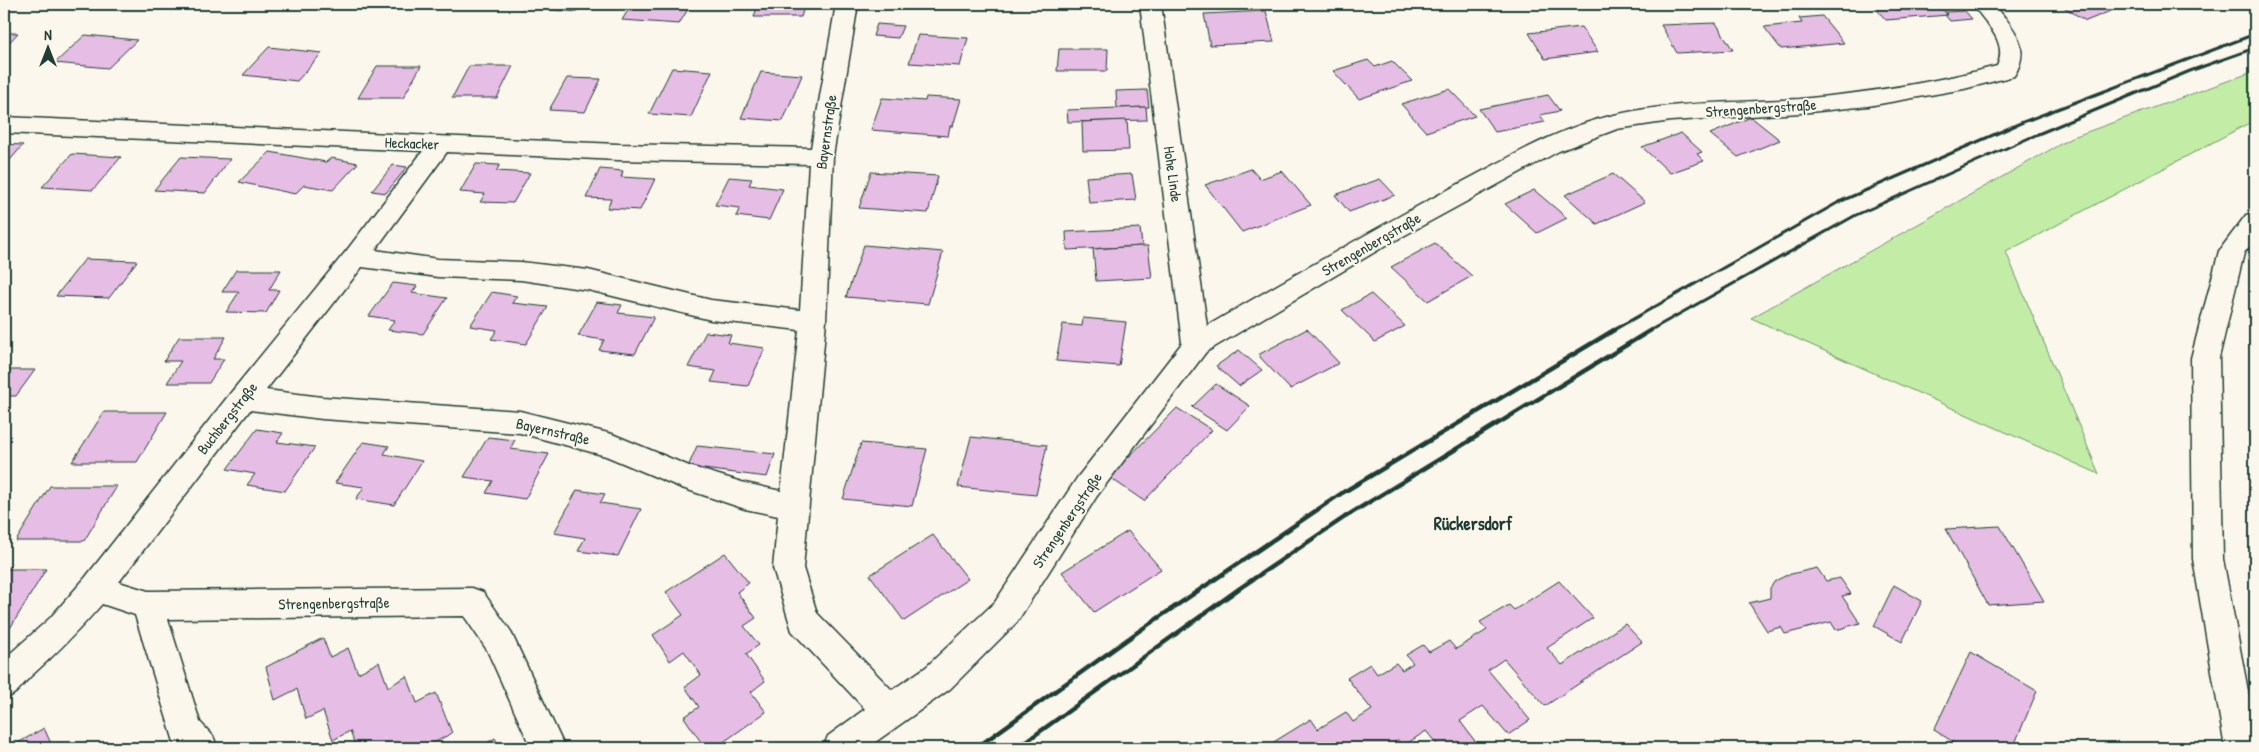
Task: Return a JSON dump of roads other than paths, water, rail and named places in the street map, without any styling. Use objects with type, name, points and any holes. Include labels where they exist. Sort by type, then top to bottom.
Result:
[{"type":"street","name":"Bayernstraße","points":[[847,4],[821,156],[813,321],[788,568],[803,621],[889,711]]},
{"type":"street","name":"Hohe Linde","points":[[1150,4],[1196,345]]},
{"type":"street","name":"Strengenbergstraße","points":[[840,748],[889,711],[938,678],[1006,612],[1087,487],[1196,345],[1417,216],[1551,145],[1582,132],[1616,122],[1670,113],[1800,106],[1868,99],[1964,82],[2006,71],[2012,62],[2010,39],[1982,4]]},
{"type":"street","name":"Heckacker","points":[[4,125],[618,152],[821,156]]},
{"type":"street","name":"Buchbergstraße","points":[[4,684],[14,671],[61,628],[96,588],[243,398],[356,257],[441,144]]},
{"type":"street","points":[[2242,748],[2208,558],[2205,358],[2232,251],[2255,221]]},
{"type":"street","points":[[356,257],[438,268],[521,271],[588,280],[711,310],[752,316],[813,321]]},
{"type":"street","name":"Bayernstraße","points":[[243,398],[322,408],[520,422],[612,446],[682,476],[745,496],[793,506]]},
{"type":"street","name":"Strengenbergstraße","points":[[96,588],[148,605],[472,602],[499,640],[548,748]]},
{"type":"street","points":[[148,605],[186,731],[201,748]]},
{"type":"railway","points":[[1612,331],[1839,202],[2023,122],[2255,34]]},
{"type":"railway","points":[[1649,331],[1856,215],[2038,134],[2190,71],[2255,48]]},
{"type":"railway","points":[[976,748],[1139,631],[1342,493],[1614,330]]},
{"type":"railway","points":[[1017,748],[1240,588],[1345,517],[1651,330]]},
{"type":"district","name":"Rückersdorf","points":[[1473,523]]}]
